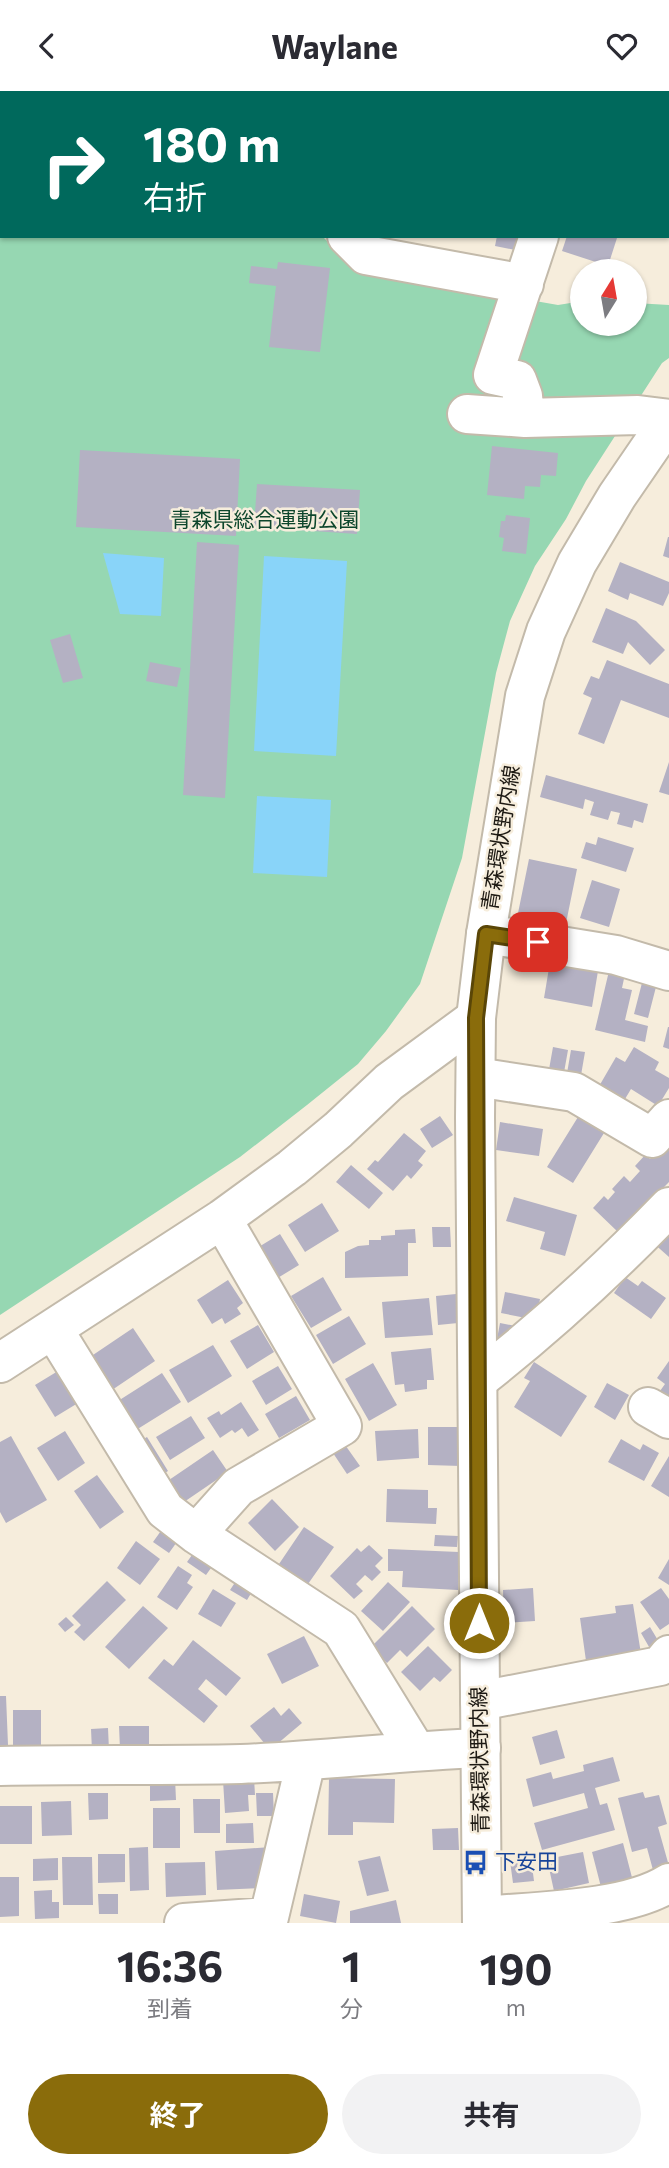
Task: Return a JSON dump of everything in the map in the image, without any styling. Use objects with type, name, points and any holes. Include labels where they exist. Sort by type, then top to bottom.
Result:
[{"type":"street","points":[[348,238],[366,255],[524,284]]},
{"type":"street","points":[[525,418],[523,396],[517,380],[493,375],[538,238]]},
{"type":"street","points":[[467,414],[525,418],[638,415],[669,420]]},
{"type":"street","name":"青森環状野内線","points":[[482,1920],[476,1018],[486,934],[525,697],[546,631],[577,563],[617,496],[669,420]]},
{"type":"street","points":[[486,934],[616,955],[669,971]]},
{"type":"street","points":[[0,1363],[222,1219],[301,1160],[389,1082],[476,1018]]},
{"type":"street","points":[[476,1077],[574,1092],[652,1139],[669,1119]]},
{"type":"street","points":[[478,1380],[536,1335],[669,1207]]},
{"type":"street","points":[[196,1534],[238,1487],[342,1426],[222,1219]]},
{"type":"street","points":[[53,1329],[165,1510],[196,1534],[341,1629],[416,1751]]},
{"type":"street","points":[[480,1700],[660,1666],[669,1655]]},
{"type":"street","points":[[0,1766],[306,1761],[481,1748]]},
{"type":"street","points":[[184,1923],[269,1917],[306,1761]]},
{"type":"street","points":[[482,1920],[604,1904],[655,1892],[669,1883]]},
{"type":"green space","name":"青森県総合運動公園","points":[[0,238],[324,238],[356,270],[558,305],[570,303],[570,336],[648,336],[648,304],[669,305],[669,358],[662,363],[586,481],[566,519],[535,566],[510,621],[496,673],[462,858],[420,984],[358,1064],[240,1157],[0,1315]]},
{"type":"water","points":[[103,553],[164,558],[161,616],[120,614]]},
{"type":"water","points":[[264,556],[347,561],[336,756],[254,751]]},
{"type":"water","points":[[257,796],[331,800],[327,877],[253,873]]},
{"type":"building","points":[[497,238],[523,238],[520,251],[495,246]]},
{"type":"building","points":[[566,238],[617,238],[610,259],[587,259],[562,251]]},
{"type":"building","points":[[278,262],[330,268],[320,352],[269,347],[276,286],[249,283],[251,266],[277,269]]},
{"type":"building","points":[[492,446],[558,453],[556,476],[541,475],[540,487],[525,486],[524,499],[487,495]]},
{"type":"building","points":[[80,450],[240,459],[236,536],[76,527]]},
{"type":"building","points":[[257,484],[360,490],[357,534],[254,527]]},
{"type":"building","points":[[506,515],[530,518],[526,554],[502,551],[504,538],[499,537],[501,521],[505,521]]},
{"type":"building","points":[[669,537],[669,558],[663,556]]},
{"type":"building","points":[[197,542],[239,545],[225,798],[183,795]]},
{"type":"building","points":[[620,562],[669,582],[669,593],[663,606],[630,593],[628,600],[608,591]]},
{"type":"building","points":[[606,608],[636,621],[665,650],[650,665],[628,642],[623,654],[592,642]]},
{"type":"building","points":[[70,634],[83,678],[63,683],[50,640]]},
{"type":"building","points":[[607,660],[669,684],[669,718],[621,700],[604,744],[578,734],[592,698],[583,694],[591,676],[599,679]]},
{"type":"building","points":[[150,662],[181,668],[177,687],[146,681]]},
{"type":"building","points":[[669,762],[669,795],[659,792]]},
{"type":"building","points":[[546,775],[648,804],[643,823],[634,820],[632,828],[617,824],[620,813],[611,811],[608,820],[590,815],[594,802],[585,799],[583,809],[540,797]]},
{"type":"building","points":[[598,837],[634,848],[626,872],[581,858],[586,842],[596,845]]},
{"type":"building","points":[[529,859],[577,869],[564,933],[516,923]]},
{"type":"building","points":[[592,880],[620,889],[609,927],[580,918]]},
{"type":"building","points":[[550,962],[598,971],[592,1007],[544,998]]},
{"type":"building","points":[[609,971],[625,974],[622,988],[632,990],[625,1020],[648,1026],[645,1042],[595,1030]]},
{"type":"building","points":[[643,979],[657,983],[648,1018],[634,1014]]},
{"type":"building","points":[[669,1027],[669,1049],[663,1047]]},
{"type":"building","points":[[553,1047],[568,1050],[563,1078],[548,1075]]},
{"type":"building","points":[[634,1047],[659,1062],[655,1070],[669,1078],[669,1088],[658,1106],[631,1089],[622,1104],[598,1088],[616,1057],[625,1062]]},
{"type":"building","points":[[571,1050],[585,1052],[580,1081],[566,1079]]},
{"type":"building","points":[[440,1116],[453,1135],[432,1148],[420,1129]]},
{"type":"building","points":[[578,1117],[604,1133],[573,1183],[547,1167]]},
{"type":"building","points":[[500,1122],[543,1129],[539,1156],[496,1150]]},
{"type":"building","points":[[669,1132],[669,1182],[619,1233],[593,1208],[604,1196],[608,1200],[615,1192],[612,1189],[624,1176],[630,1182],[640,1171],[635,1166],[646,1154],[650,1159]]},
{"type":"building","points":[[404,1133],[426,1151],[418,1161],[423,1165],[411,1179],[407,1175],[393,1191],[367,1169],[375,1160],[378,1162]]},
{"type":"building","points":[[351,1165],[383,1193],[369,1209],[336,1182]]},
{"type":"building","points":[[514,1197],[577,1215],[565,1256],[540,1249],[545,1232],[506,1221]]},
{"type":"building","points":[[322,1203],[339,1231],[305,1252],[288,1225]]},
{"type":"building","points":[[669,1221],[669,1257],[651,1241]]},
{"type":"building","points":[[432,1227],[450,1227],[451,1247],[433,1247]]},
{"type":"building","points":[[415,1229],[416,1243],[408,1243],[408,1276],[345,1278],[345,1252],[358,1246],[369,1245],[369,1240],[381,1240],[381,1236],[395,1235],[395,1230]]},
{"type":"building","points":[[280,1234],[299,1265],[276,1279],[257,1248]]},
{"type":"building","points":[[323,1277],[342,1310],[311,1328],[291,1296]]},
{"type":"building","points":[[625,1277],[638,1286],[642,1281],[666,1298],[651,1319],[614,1293]]},
{"type":"building","points":[[228,1280],[243,1303],[237,1308],[241,1314],[225,1324],[222,1318],[212,1324],[197,1300]]},
{"type":"building","points":[[505,1292],[540,1299],[536,1320],[501,1313]]},
{"type":"building","points":[[456,1294],[458,1323],[438,1325],[436,1296]]},
{"type":"building","points":[[429,1298],[433,1335],[385,1338],[382,1302]]},
{"type":"building","points":[[349,1316],[366,1344],[333,1364],[316,1335]]},
{"type":"building","points":[[500,1323],[521,1327],[517,1344],[497,1339]]},
{"type":"building","points":[[258,1325],[274,1352],[247,1369],[230,1341]]},
{"type":"building","points":[[133,1328],[155,1361],[112,1390],[90,1357]]},
{"type":"building","points":[[213,1345],[232,1376],[188,1403],[169,1370]]},
{"type":"building","points":[[431,1348],[434,1380],[427,1380],[427,1389],[405,1392],[404,1384],[395,1385],[391,1352]]},
{"type":"building","points":[[669,1361],[669,1397],[660,1391],[665,1384],[657,1378]]},
{"type":"building","points":[[534,1362],[587,1396],[561,1437],[514,1407],[530,1381],[524,1378]]},
{"type":"building","points":[[373,1363],[397,1405],[369,1421],[345,1379]]},
{"type":"building","points":[[278,1366],[292,1389],[266,1405],[252,1381]]},
{"type":"building","points":[[58,1371],[78,1403],[55,1417],[35,1385]]},
{"type":"building","points":[[162,1373],[181,1402],[136,1430],[118,1401]]},
{"type":"building","points":[[607,1383],[629,1395],[615,1420],[594,1407]]},
{"type":"building","points":[[296,1396],[310,1420],[279,1438],[265,1414]]},
{"type":"building","points":[[241,1402],[259,1430],[248,1437],[242,1428],[235,1433],[232,1430],[220,1438],[207,1418],[219,1411],[221,1415]]},
{"type":"building","points":[[191,1416],[205,1438],[170,1460],[156,1437]]},
{"type":"building","points":[[428,1427],[461,1427],[461,1466],[428,1465]]},
{"type":"building","points":[[418,1429],[419,1458],[377,1461],[375,1431]]},
{"type":"building","points":[[65,1431],[85,1463],[58,1481],[37,1448]]},
{"type":"building","points":[[11,1436],[47,1500],[6,1523],[0,1512],[0,1442]]},
{"type":"building","points":[[147,1437],[168,1471],[155,1479],[133,1445]]},
{"type":"building","points":[[621,1439],[640,1450],[643,1444],[659,1453],[644,1481],[608,1462]]},
{"type":"building","points":[[343,1442],[360,1466],[347,1474],[331,1450]]},
{"type":"building","points":[[213,1450],[228,1472],[184,1502],[169,1480]]},
{"type":"building","points":[[669,1456],[669,1497],[651,1486]]},
{"type":"building","points":[[97,1475],[124,1512],[100,1529],[74,1491]]},
{"type":"building","points":[[387,1489],[428,1490],[428,1508],[437,1508],[436,1524],[386,1522]]},
{"type":"building","points":[[272,1499],[299,1527],[275,1551],[248,1523]]},
{"type":"building","points":[[304,1527],[334,1547],[308,1584],[279,1564]]},
{"type":"building","points":[[163,1528],[179,1539],[169,1553],[153,1542]]},
{"type":"building","points":[[435,1535],[458,1536],[457,1547],[434,1546]]},
{"type":"building","points":[[136,1541],[160,1559],[140,1585],[117,1568]]},
{"type":"building","points":[[369,1545],[383,1558],[375,1566],[381,1572],[372,1581],[365,1575],[356,1584],[363,1591],[354,1599],[330,1576],[357,1548],[361,1552]]},
{"type":"building","points":[[197,1548],[216,1561],[206,1575],[187,1562]]},
{"type":"building","points":[[388,1549],[459,1552],[458,1590],[402,1587],[403,1571],[388,1571]]},
{"type":"building","points":[[669,1559],[669,1585],[658,1578]]},
{"type":"building","points":[[178,1566],[192,1575],[187,1583],[193,1587],[177,1610],[157,1597]]},
{"type":"building","points":[[240,1575],[256,1585],[247,1600],[230,1590]]},
{"type":"building","points":[[107,1581],[126,1600],[84,1641],[74,1632],[81,1625],[72,1616]]},
{"type":"building","points":[[388,1582],[410,1602],[383,1631],[361,1611]]},
{"type":"building","points":[[533,1588],[535,1621],[504,1623],[503,1590]]},
{"type":"building","points":[[661,1588],[669,1599],[669,1624],[660,1630],[640,1602]]},
{"type":"building","points":[[213,1589],[236,1603],[221,1627],[198,1614]]},
{"type":"building","points":[[633,1604],[642,1660],[587,1668],[580,1618],[616,1613],[615,1606]]},
{"type":"building","points":[[143,1606],[168,1628],[129,1669],[105,1647]]},
{"type":"building","points":[[412,1606],[435,1629],[407,1657],[400,1650],[387,1663],[371,1647]]},
{"type":"building","points":[[66,1617],[74,1625],[65,1632],[58,1624]]},
{"type":"building","points":[[650,1627],[662,1647],[652,1652],[641,1633]]},
{"type":"building","points":[[304,1636],[319,1666],[282,1684],[267,1654]]},
{"type":"building","points":[[193,1640],[241,1678],[226,1696],[206,1679],[198,1689],[218,1706],[204,1723],[148,1678],[164,1659],[173,1666]]},
{"type":"building","points":[[428,1646],[452,1670],[440,1682],[434,1677],[420,1691],[401,1672]]},
{"type":"building","points":[[0,1696],[6,1696],[8,1745],[0,1745]]},
{"type":"building","points":[[274,1707],[281,1716],[289,1708],[302,1723],[270,1750],[250,1726]]},
{"type":"building","points":[[13,1710],[41,1710],[41,1753],[13,1754]]},
{"type":"building","points":[[119,1726],[149,1726],[149,1749],[120,1749]]},
{"type":"building","points":[[108,1728],[109,1750],[92,1751],[91,1729]]},
{"type":"building","points":[[557,1730],[565,1758],[540,1765],[532,1737]]},
{"type":"building","points":[[613,1757],[620,1781],[595,1788],[600,1805],[607,1803],[615,1830],[542,1850],[534,1823],[588,1808],[584,1793],[533,1807],[526,1779],[551,1772],[553,1779],[584,1771],[583,1765]]},
{"type":"building","points":[[150,1778],[175,1778],[176,1800],[150,1801]]},
{"type":"building","points":[[254,1778],[255,1795],[248,1795],[249,1811],[225,1813],[223,1780]]},
{"type":"building","points":[[329,1778],[395,1779],[394,1823],[353,1822],[353,1835],[328,1835]]},
{"type":"building","points":[[643,1792],[645,1798],[659,1795],[667,1824],[658,1827],[669,1866],[653,1870],[647,1848],[632,1852],[618,1798]]},
{"type":"building","points":[[88,1793],[108,1793],[108,1819],[89,1820]]},
{"type":"building","points":[[256,1793],[273,1793],[274,1816],[257,1816]]},
{"type":"building","points":[[193,1799],[220,1799],[220,1833],[194,1833]]},
{"type":"building","points":[[71,1801],[72,1835],[42,1836],[41,1802]]},
{"type":"building","points":[[0,1806],[32,1806],[32,1844],[0,1844]]},
{"type":"building","points":[[153,1808],[180,1808],[180,1848],[153,1848]]},
{"type":"building","points":[[253,1823],[254,1843],[226,1843],[226,1824]]},
{"type":"building","points":[[458,1828],[459,1850],[433,1850],[432,1829]]},
{"type":"building","points":[[623,1843],[635,1889],[602,1891],[592,1852]]},
{"type":"building","points":[[148,1847],[149,1890],[130,1891],[129,1848]]},
{"type":"building","points":[[271,1847],[260,1888],[217,1890],[215,1851]]},
{"type":"building","points":[[583,1852],[589,1883],[554,1891],[547,1859]]},
{"type":"building","points":[[98,1854],[125,1854],[125,1882],[98,1883]]},
{"type":"building","points":[[380,1856],[389,1891],[367,1896],[358,1861]]},
{"type":"building","points":[[62,1857],[92,1857],[93,1905],[63,1905]]},
{"type":"building","points":[[58,1858],[58,1880],[33,1881],[33,1859]]},
{"type":"building","points":[[531,1858],[534,1881],[513,1883],[510,1861]]},
{"type":"building","points":[[205,1862],[206,1895],[166,1897],[165,1863]]},
{"type":"building","points":[[0,1877],[19,1877],[19,1916],[0,1917]]},
{"type":"building","points":[[52,1890],[52,1902],[59,1902],[59,1918],[35,1919],[34,1891]]},
{"type":"building","points":[[98,1894],[118,1894],[118,1914],[99,1914]]},
{"type":"building","points":[[304,1894],[340,1901],[336,1923],[300,1916]]},
{"type":"building","points":[[396,1900],[401,1923],[350,1923],[350,1911]]},
{"type":"place","name":"下安田","points":[[475,1862]]},
{"type":"route","points":[[479,1623],[476,1018],[486,934],[538,942]]}]
